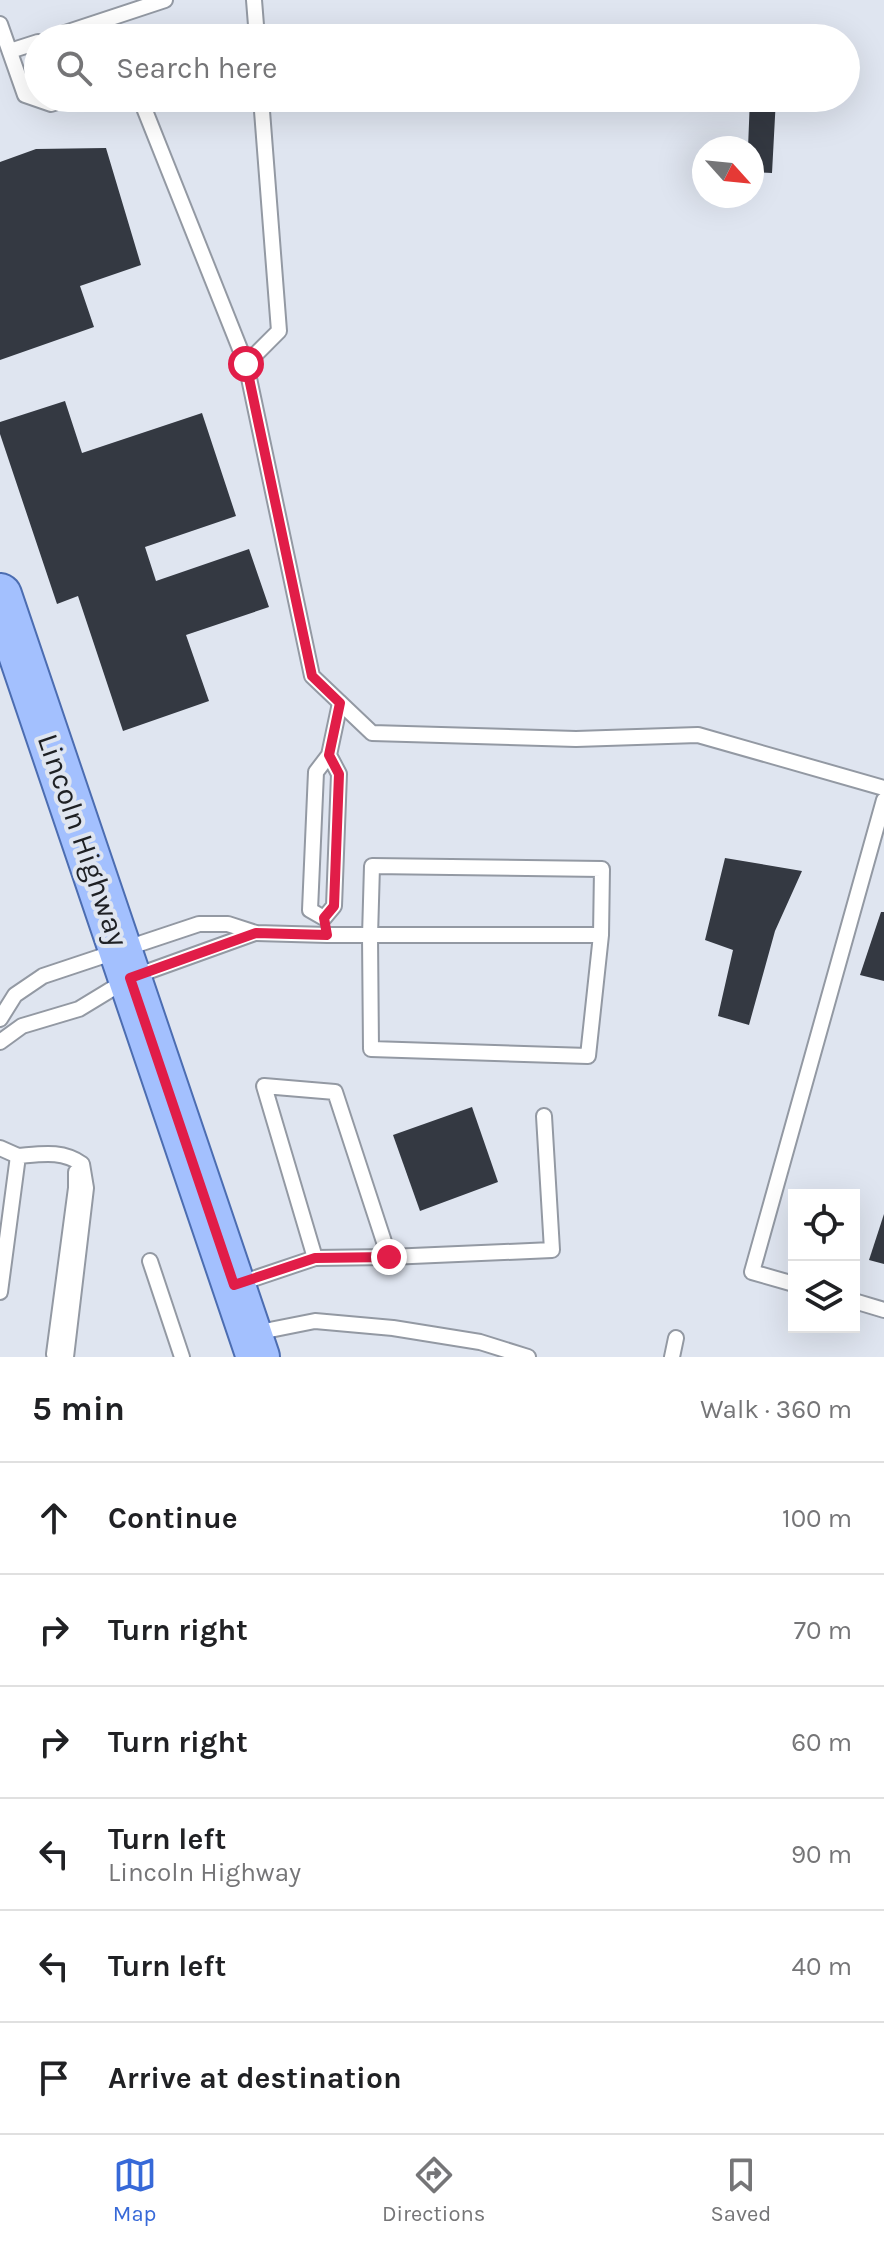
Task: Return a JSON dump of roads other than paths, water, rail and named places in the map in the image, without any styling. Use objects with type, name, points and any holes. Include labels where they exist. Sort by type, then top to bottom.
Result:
[{"type":"main road","name":"Lincoln Highway","points":[[0,595],[254,1346]]},
{"type":"lane","points":[[92,24],[165,0]]},
{"type":"lane","points":[[254,0],[256,24]]},
{"type":"lane","points":[[0,24],[24,92]]},
{"type":"lane","points":[[10,51],[24,46]]},
{"type":"lane","points":[[146,112],[246,364],[312,676],[372,733],[576,739],[698,735],[884,788]]},
{"type":"lane","points":[[246,364],[279,331],[262,112]]},
{"type":"lane","points":[[324,918],[310,910],[316,772],[329,755],[340,703]]},
{"type":"lane","points":[[327,935],[324,918],[334,906],[339,774],[329,755]]},
{"type":"lane","points":[[788,1282],[752,1272],[884,800]]},
{"type":"lane","points":[[372,866],[602,869],[601,935],[588,1056],[371,1049],[372,866]]},
{"type":"lane","points":[[0,1042],[22,1026],[79,1009],[125,964],[199,924],[228,924],[256,933]]},
{"type":"lane","points":[[0,1019],[15,995],[43,976],[125,964],[256,933],[601,935]]},
{"type":"lane","points":[[315,1258],[264,1086],[335,1092],[389,1257]]},
{"type":"lane","points":[[234,1285],[315,1258],[552,1250],[544,1116]]},
{"type":"lane","points":[[0,1148],[18,1156],[55,1153],[72,1157],[82,1164],[86,1188],[66,1357]]},
{"type":"lane","points":[[0,1292],[18,1156]]},
{"type":"lane","points":[[57,1357],[54,1354],[76,1188],[76,1168],[72,1157]]},
{"type":"lane","points":[[150,1261],[182,1357]]},
{"type":"lane","points":[[860,1303],[884,1310]]},
{"type":"lane","points":[[254,1346],[315,1321],[393,1328],[480,1342],[528,1357]]},
{"type":"lane","points":[[672,1357],[676,1338]]}]
